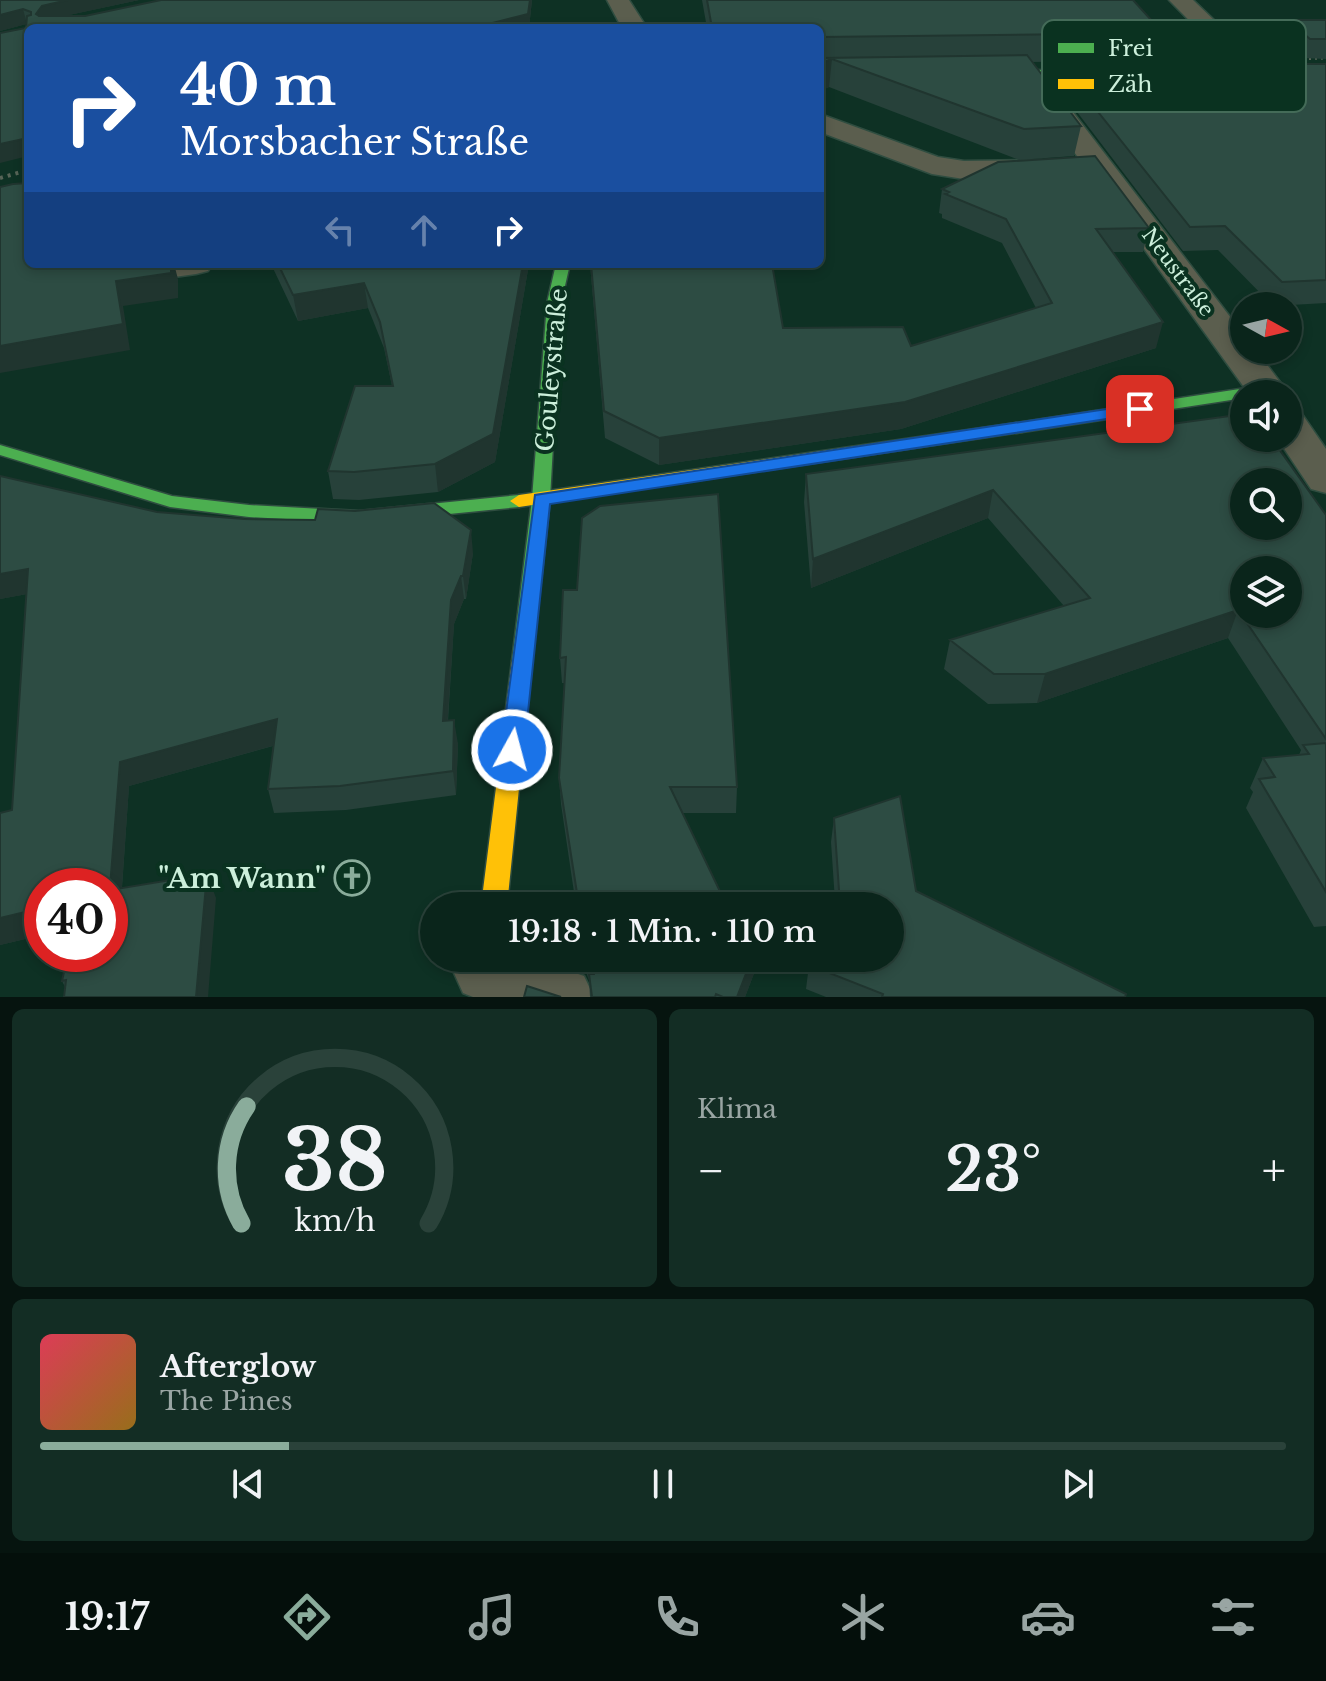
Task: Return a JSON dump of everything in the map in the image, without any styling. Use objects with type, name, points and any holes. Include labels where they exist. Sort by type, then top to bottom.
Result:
[{"type":"street","points":[[618,0],[631,24]]},
{"type":"street","points":[[1180,0],[1203,20]]},
{"type":"street","name":"Neustraße","points":[[1031,73],[1042,88]]},
{"type":"street","points":[[956,74],[1042,73]]},
{"type":"street","name":"Neustraße","points":[[1059,112],[1258,380]]},
{"type":"street","points":[[824,124],[932,165],[1004,170],[1099,167]]},
{"type":"street","points":[[109,275],[164,268]]},
{"type":"street","name":"Gouleystraße","points":[[496,892],[541,499],[554,303],[562,268]]},
{"type":"street","points":[[0,450],[170,501],[249,511],[359,517],[541,499],[1230,408]]},
{"type":"street","name":"Neustraße","points":[[1302,444],[1326,480]]},
{"type":"street","points":[[485,976],[561,997]]},
{"type":"path","points":[[0,178],[24,171]]},
{"type":"building","points":[[0,0],[68,0],[42,6],[36,14],[85,16],[161,0],[530,0],[528,14],[489,24],[26,24],[31,12],[23,9],[0,15]]},
{"type":"building","points":[[707,0],[1133,0],[1151,20],[1042,20],[1042,34],[824,37],[824,24],[711,24]]},
{"type":"building","points":[[1306,20],[1326,20],[1326,39],[1310,39],[1306,36]]},
{"type":"building","points":[[24,28],[24,139],[0,144],[0,33]]},
{"type":"building","points":[[1027,55],[1042,75],[1042,112],[1070,112],[1081,126],[1024,129],[832,59],[824,62],[824,58]]},
{"type":"building","points":[[1306,64],[1326,64],[1326,280],[1282,282],[1225,226],[1190,227],[1098,112],[1306,112]]},
{"type":"building","points":[[1095,156],[1149,228],[1096,229],[1163,322],[905,402],[659,438],[604,411],[591,268],[773,268],[783,328],[903,327],[911,346],[1052,303],[1006,219],[945,194],[949,192],[942,189],[998,162]]},
{"type":"building","points":[[24,183],[24,268],[171,268],[171,273],[116,281],[123,324],[0,346],[0,187]]},
{"type":"building","points":[[280,268],[522,268],[493,434],[435,464],[354,472],[328,471],[355,386],[393,386],[380,322],[364,283],[293,295]]},
{"type":"building","points":[[1230,416],[1230,452],[1281,452],[1292,468],[1230,468],[1230,540],[1302,540],[1302,481],[1326,515],[1326,739],[1250,628],[1302,628],[1302,556],[1230,556],[1230,613],[1045,674],[994,674],[950,640],[1090,598],[993,490],[813,559],[806,474]]},
{"type":"building","points":[[0,476],[157,512],[244,519],[315,520],[318,509],[355,511],[434,503],[471,530],[463,576],[451,600],[443,721],[454,720],[453,771],[340,786],[268,789],[277,719],[120,762],[112,868],[24,868],[24,912],[0,918],[0,813],[12,810],[28,569],[0,574]]},
{"type":"building","points":[[718,494],[737,787],[670,787],[720,892],[577,892],[559,778],[566,657],[560,658],[563,590],[577,590],[582,518],[600,506]]},
{"type":"building","points":[[1326,743],[1326,892],[1259,779],[1275,777],[1263,758],[1309,754],[1303,745]]},
{"type":"building","points":[[900,796],[916,891],[1126,994],[1125,997],[882,997],[883,994],[827,972],[904,972],[904,892],[838,892],[834,818]]},
{"type":"building","points":[[207,874],[196,997],[64,997],[64,972],[128,972],[128,887]]},
{"type":"building","points":[[747,972],[737,997],[716,994],[715,997],[592,997],[589,974]]},
{"type":"building","points":[[527,986],[561,997],[524,997]]},
{"type":"traffic: fast","points":[[982,74],[1042,73]]},
{"type":"traffic: fast","points":[[522,661],[541,499],[554,303],[562,268]]},
{"type":"traffic: fast","points":[[1016,428],[1230,395]]},
{"type":"traffic: fast","points":[[0,450],[170,501],[249,511],[359,517],[519,501]]},
{"type":"traffic: slow","points":[[519,501],[1016,428]]},
{"type":"traffic: slow","points":[[496,892],[522,661]]},
{"type":"place","name":"\"Am Wann\"","points":[[352,878]]},
{"type":"route","points":[[512,750],[541,499],[1140,409]]}]
